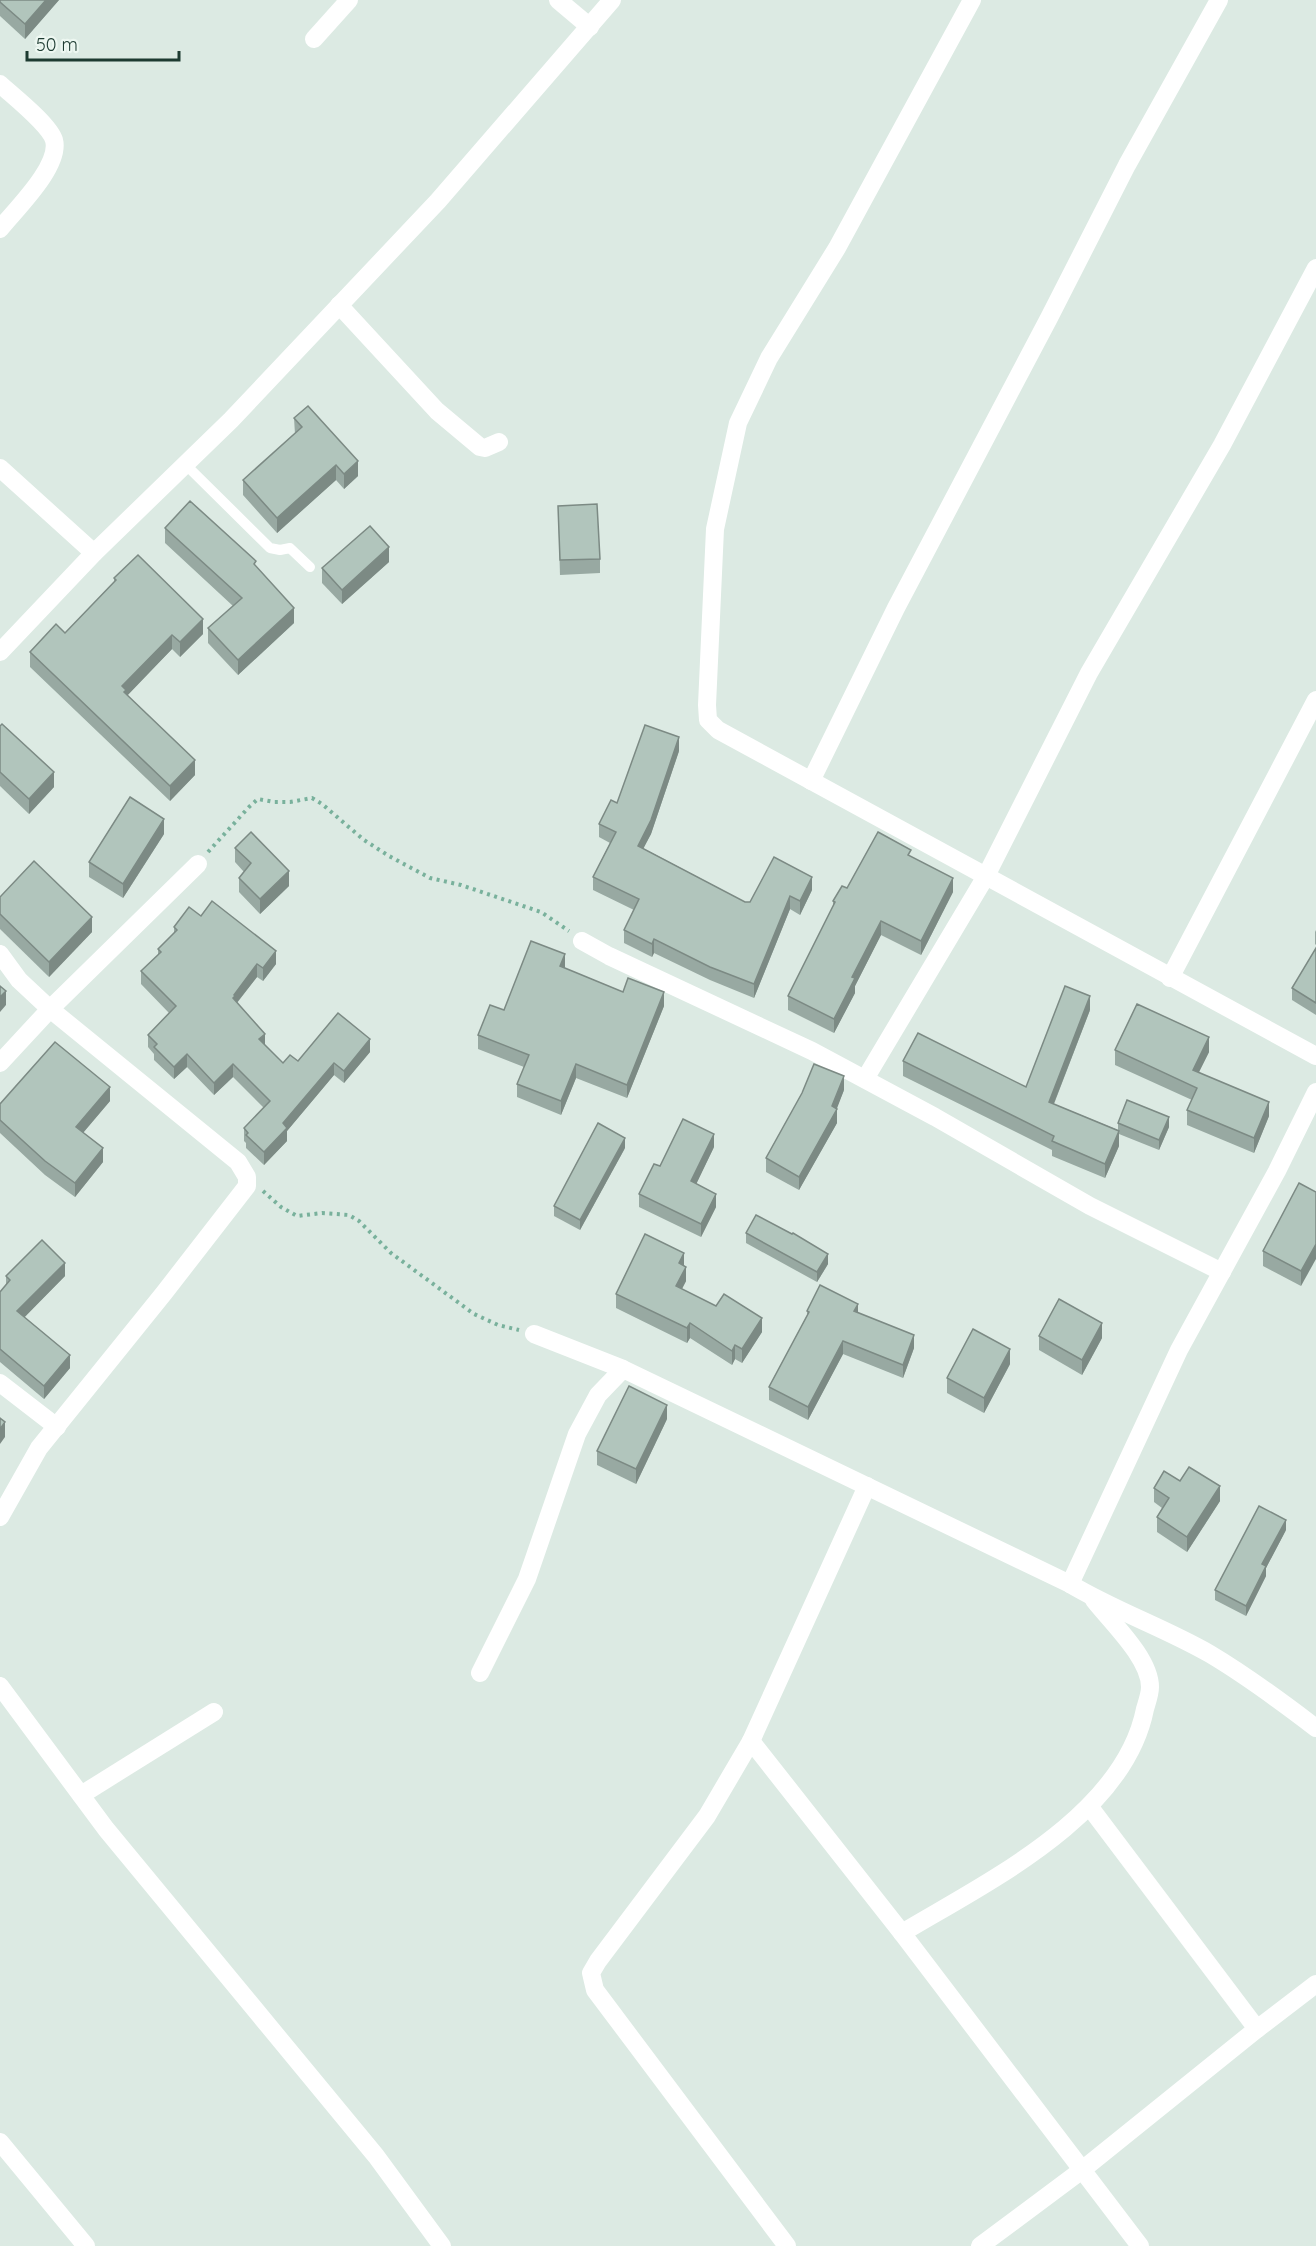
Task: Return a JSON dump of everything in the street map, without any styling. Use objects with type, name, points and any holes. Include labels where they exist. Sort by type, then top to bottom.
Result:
[{"type":"street","points":[[314,39],[349,0]]},
{"type":"street","points":[[558,0],[590,27]]},
{"type":"street","points":[[0,652],[94,553],[231,420],[438,201],[612,0]]},
{"type":"street","points":[[972,0],[837,248],[769,358],[738,423],[715,529],[708,720],[718,730],[1316,1056]]},
{"type":"street","points":[[812,781],[896,608],[1127,165],[1219,0]]},
{"type":"street","points":[[0,84],[40,120],[54,140],[53,157],[42,177],[0,229]]},
{"type":"street","points":[[865,1079],[986,876],[1089,673],[1222,445],[1316,268]]},
{"type":"street","points":[[339,305],[437,411],[480,447],[485,448],[499,442]]},
{"type":"street","points":[[0,468],[94,553]]},
{"type":"street","points":[[1170,978],[1316,700]]},
{"type":"street","points":[[0,1064],[50,1009],[198,864]]},
{"type":"street","points":[[582,941],[609,956],[812,1051],[1090,1206],[1222,1272]]},
{"type":"street","points":[[0,954],[19,980],[50,1009],[238,1162],[247,1177],[247,1186],[39,1448],[0,1517]]},
{"type":"street","points":[[1070,1584],[1179,1350],[1277,1171],[1316,1092]]},
{"type":"street","points":[[534,1334],[623,1369],[1070,1584],[1209,1654],[1273,1695],[1316,1728]]},
{"type":"street","points":[[480,1673],[527,1579],[577,1434],[598,1395],[623,1369]]},
{"type":"street","points":[[0,1383],[57,1427]]},
{"type":"street","points":[[787,2246],[595,1990],[591,1973],[707,1816],[751,1741],[867,1486]]},
{"type":"street","points":[[902,1934],[1002,1874],[1073,1823],[1126,1760],[1142,1724],[1150,1687],[1147,1672],[1138,1654],[1091,1596]]},
{"type":"street","points":[[0,1686],[106,1829],[376,2156],[442,2246]]},
{"type":"street","points":[[81,1796],[214,1712]]},
{"type":"street","points":[[751,1741],[902,1934],[1140,2246]]},
{"type":"street","points":[[1089,1806],[1257,2029]]},
{"type":"street","points":[[980,2246],[1082,2170],[1316,1984]]},
{"type":"street","points":[[0,2142],[7,2163],[87,2246]]},
{"type":"lane","points":[[185,464],[270,548],[290,548],[310,567]]},
{"type":"path","points":[[198,864],[258,799],[290,802],[312,798],[364,840],[430,878],[461,885],[541,912],[582,941]]},
{"type":"path","points":[[247,1177],[281,1207],[297,1216],[322,1213],[349,1215],[359,1221],[391,1253],[474,1314],[498,1324],[534,1334]]},
{"type":"building","points":[[0,0],[46,0],[25,24]]},
{"type":"building","points":[[308,406],[358,461],[344,474],[336,465],[277,518],[243,480],[302,427],[294,418]]},
{"type":"building","points":[[190,501],[256,561],[254,564],[294,608],[238,660],[208,628],[242,598],[165,528]]},
{"type":"building","points":[[597,504],[600,559],[560,560],[558,506]]},
{"type":"building","points":[[370,526],[389,547],[342,590],[322,568]]},
{"type":"building","points":[[138,555],[203,619],[180,642],[172,635],[122,686],[126,690],[124,692],[195,760],[170,786],[30,652],[56,624],[65,633],[116,580],[114,578]]},
{"type":"building","points":[[2,724],[54,772],[29,799],[0,772],[0,726]]},
{"type":"building","points":[[645,725],[679,737],[651,820],[638,846],[745,902],[750,902],[774,857],[812,877],[800,901],[790,896],[754,984],[710,967],[654,939],[652,944],[624,930],[639,899],[593,877],[616,832],[599,824],[611,800],[617,803]]},
{"type":"building","points":[[130,797],[164,819],[123,884],[89,862]]},
{"type":"building","points":[[251,832],[289,871],[260,899],[239,878],[251,863],[235,848]]},
{"type":"building","points":[[878,832],[911,850],[908,855],[953,878],[921,941],[881,921],[852,977],[855,978],[834,1019],[788,996],[835,902],[833,901],[842,886],[847,888]]},
{"type":"building","points":[[34,861],[92,917],[49,962],[0,914],[0,897]]},
{"type":"building","points":[[212,901],[276,951],[263,968],[257,964],[233,998],[265,1034],[259,1039],[283,1063],[290,1055],[298,1061],[338,1013],[370,1039],[344,1071],[334,1063],[283,1123],[287,1128],[264,1152],[246,1135],[248,1133],[244,1128],[270,1101],[233,1064],[214,1083],[187,1054],[174,1067],[154,1047],[157,1044],[148,1035],[176,1006],[141,971],[161,952],[158,949],[177,930],[174,927],[189,907],[201,916]]},
{"type":"building","points":[[531,941],[565,954],[560,966],[623,992],[628,978],[664,992],[627,1085],[576,1064],[561,1101],[517,1084],[529,1055],[478,1035],[490,1005],[504,1010]]},
{"type":"building","points":[[1316,948],[1316,1003],[1292,988]]},
{"type":"building","points":[[0,986],[6,991],[0,997]]},
{"type":"building","points":[[1065,986],[1090,996],[1049,1102],[1119,1131],[1105,1164],[1052,1141],[1054,1136],[903,1061],[918,1033],[1026,1087]]},
{"type":"building","points":[[1137,1004],[1209,1037],[1193,1070],[1269,1102],[1254,1138],[1187,1110],[1197,1088],[1115,1050]]},
{"type":"building","points":[[55,1042],[110,1087],[76,1127],[103,1148],[75,1183],[45,1161],[0,1120],[0,1104]]},
{"type":"building","points":[[814,1064],[844,1076],[832,1106],[837,1109],[799,1177],[766,1158],[802,1093]]},
{"type":"building","points":[[1127,1100],[1169,1117],[1159,1140],[1118,1123]]},
{"type":"building","points":[[683,1119],[714,1134],[691,1181],[716,1194],[701,1224],[639,1194],[654,1164],[660,1166]]},
{"type":"building","points":[[598,1123],[625,1138],[580,1220],[554,1206]]},
{"type":"building","points":[[1299,1183],[1316,1192],[1316,1244],[1301,1271],[1263,1251]]},
{"type":"building","points":[[756,1215],[828,1254],[817,1272],[746,1233]]},
{"type":"building","points":[[645,1234],[684,1253],[679,1263],[686,1267],[676,1286],[716,1306],[724,1294],[762,1318],[742,1349],[735,1345],[732,1351],[690,1323],[687,1328],[616,1294]]},
{"type":"building","points":[[42,1240],[65,1263],[17,1311],[70,1355],[44,1386],[0,1349],[0,1292],[10,1280],[6,1276]]},
{"type":"building","points":[[820,1285],[858,1304],[854,1311],[914,1335],[903,1365],[843,1341],[808,1407],[769,1387],[809,1312],[807,1311]]},
{"type":"building","points":[[1059,1299],[1102,1323],[1082,1360],[1039,1336]]},
{"type":"building","points":[[973,1329],[1010,1349],[984,1398],[947,1378]]},
{"type":"building","points":[[629,1386],[667,1405],[636,1469],[597,1451]]},
{"type":"building","points":[[0,1418],[5,1422],[0,1429]]},
{"type":"building","points":[[1189,1467],[1220,1486],[1187,1537],[1157,1517],[1169,1498],[1154,1488],[1164,1471],[1180,1481]]},
{"type":"building","points":[[1259,1506],[1286,1520],[1262,1564],[1266,1566],[1246,1606],[1215,1590]]}]
